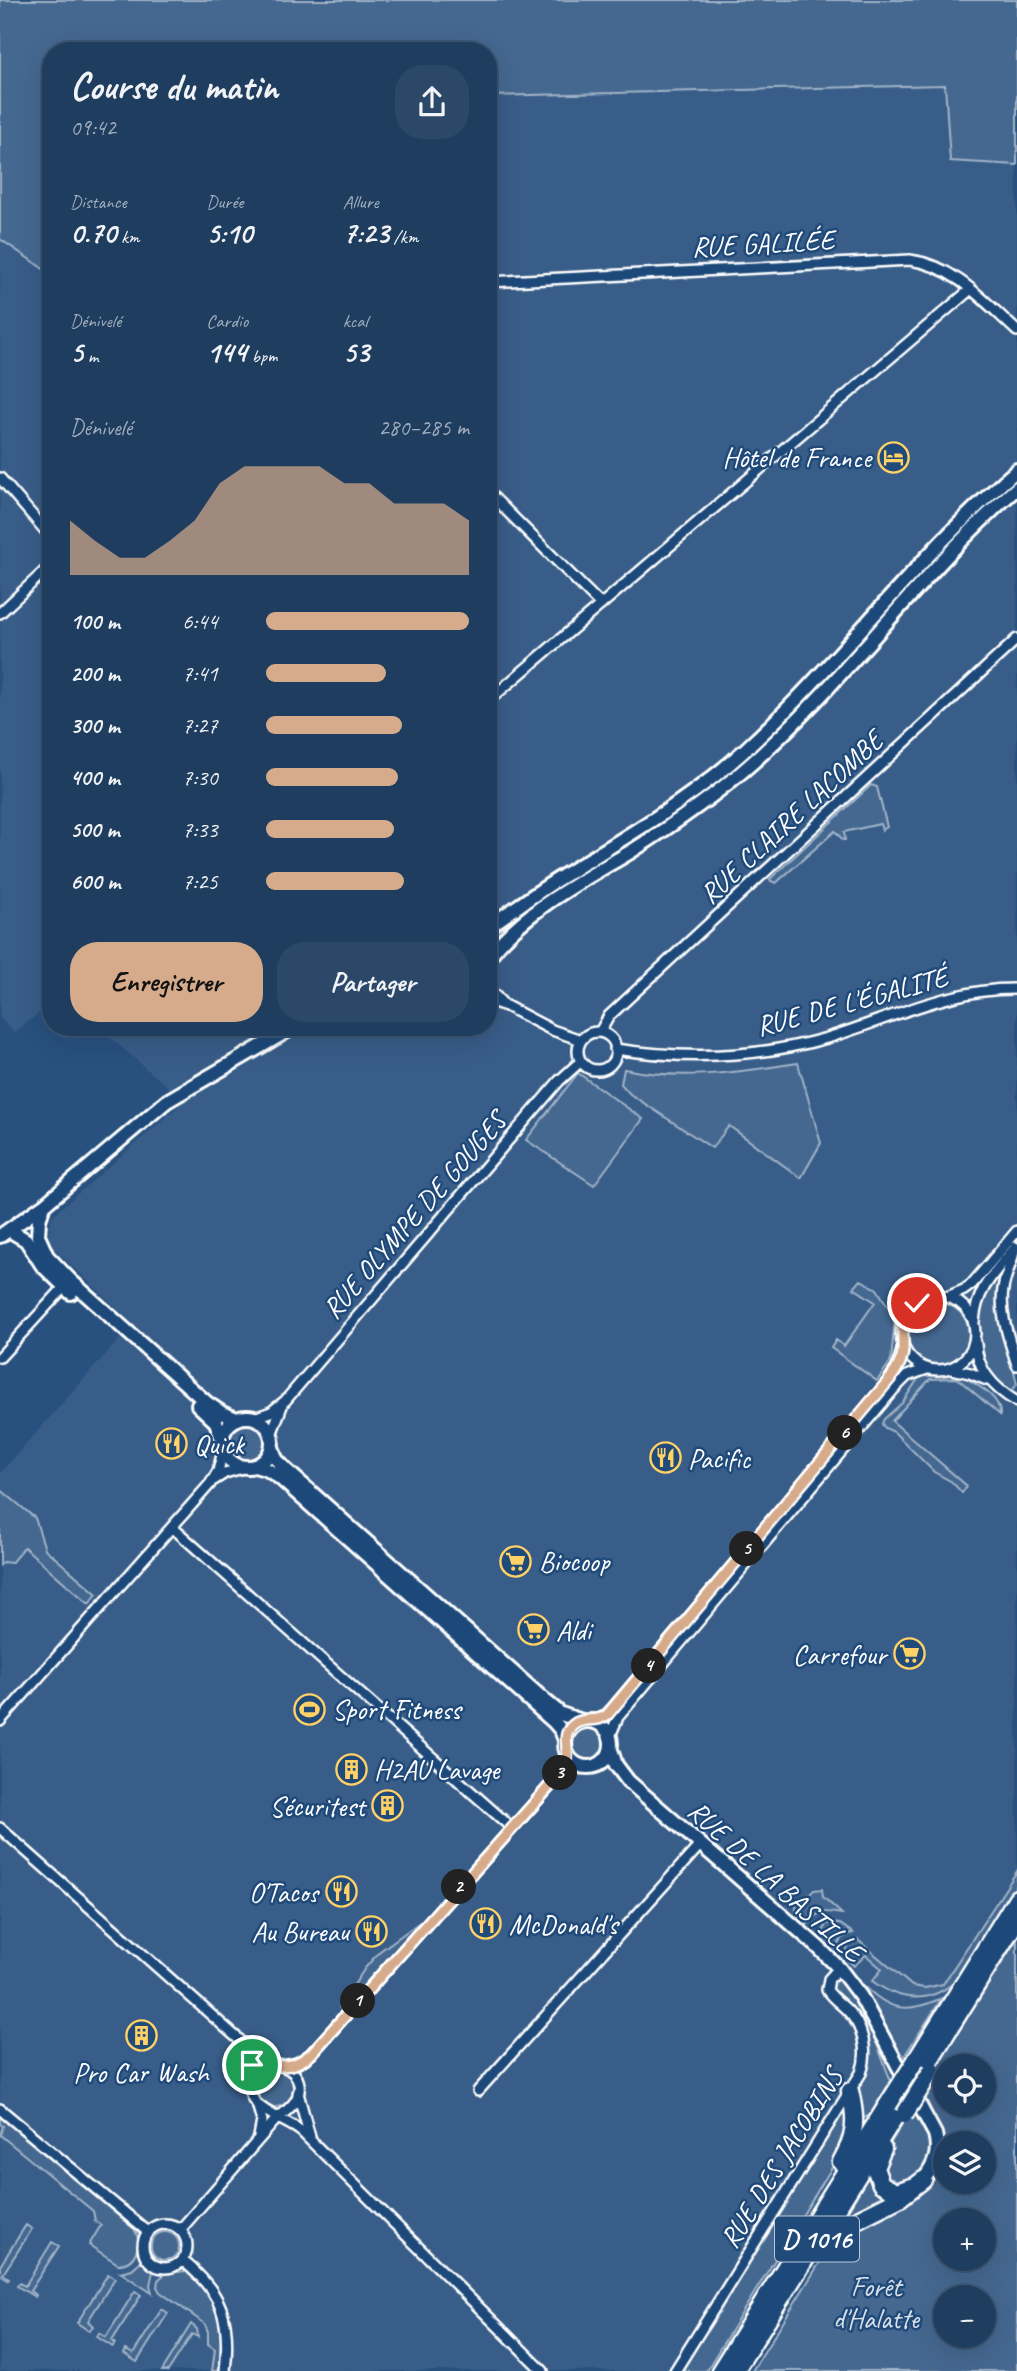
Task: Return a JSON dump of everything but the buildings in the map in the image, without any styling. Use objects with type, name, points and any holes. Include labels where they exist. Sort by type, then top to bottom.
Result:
[{"type":"highway","name":"D 1016","points":[[925,2066],[1017,1898]]},
{"type":"highway","name":"D 1016","points":[[735,2371],[1017,1920]]},
{"type":"highway","points":[[809,2229],[828,2183],[853,2137],[855,2113],[850,2091]]},
{"type":"highway","name":"D 1016","points":[[720,2371],[809,2229],[899,2106]]},
{"type":"highway","points":[[899,2106],[878,2157],[876,2172],[881,2184],[896,2192],[923,2180]]},
{"type":"highway","points":[[802,2263],[844,2226],[900,2198],[923,2180]]},
{"type":"street","name":"RUE GALILÉE","points":[[497,281],[896,259],[938,267],[957,278],[1017,331]]},
{"type":"street","points":[[497,693],[971,289]]},
{"type":"street","points":[[497,922],[560,877],[670,810],[732,762],[798,697],[947,534],[1017,470]]},
{"type":"street","points":[[0,478],[42,527]]},
{"type":"street","points":[[497,948],[542,907],[673,825],[745,769],[815,699],[966,535],[1017,488]]},
{"type":"street","points":[[497,501],[601,604]]},
{"type":"street","points":[[0,613],[42,573]]},
{"type":"street","name":"RUE CLAIRE LACOMBE","points":[[600,1032],[609,1016],[1017,639]]},
{"type":"street","name":"RUE DE L'ÉGALITÉ","points":[[615,1049],[692,1056],[766,1051],[826,1038],[960,995],[1017,989]]},
{"type":"street","points":[[497,997],[506,1006]]},
{"type":"street","points":[[497,1003],[552,1030],[581,1040]]},
{"type":"street","points":[[600,1032],[611,1038],[615,1049],[613,1061],[604,1068],[589,1068],[581,1061],[578,1052],[581,1040],[588,1034],[600,1032]]},
{"type":"street","points":[[2,1234],[44,1205],[167,1101],[279,1036]]},
{"type":"street","name":"RUE OLYMPE DE GOUGES","points":[[272,1441],[276,1417],[285,1401],[559,1081],[581,1061]]},
{"type":"street","points":[[44,1205],[38,1226],[41,1247],[47,1256],[69,1286],[212,1419],[220,1429],[223,1445],[231,1462],[268,1470],[280,1478],[554,1722],[561,1730],[568,1754],[573,1761],[588,1766]]},
{"type":"street","points":[[565,1740],[570,1730],[604,1717],[611,1710],[894,1374],[904,1346],[902,1326],[911,1308],[927,1298],[947,1297],[964,1290],[1017,1231]]},
{"type":"street","points":[[2,1234],[26,1240],[42,1265],[212,1407],[237,1419],[254,1418],[264,1423],[276,1459],[286,1470],[558,1711],[568,1717],[604,1726],[610,1736],[611,1750],[604,1760],[569,1770],[556,1779],[311,2054],[298,2063],[261,2068],[252,2079]]},
{"type":"street","points":[[995,1385],[980,1366],[976,1352],[976,1305],[982,1289],[1016,1246]]},
{"type":"street","points":[[1016,1246],[1004,1280],[1002,1300],[1017,1365]]},
{"type":"street","points":[[0,1357],[69,1286]]},
{"type":"street","points":[[947,1297],[964,1307],[974,1323]]},
{"type":"street","points":[[948,1369],[960,1364],[969,1355],[975,1335]]},
{"type":"street","points":[[904,1346],[913,1360],[927,1369]]},
{"type":"street","points":[[610,1736],[618,1717],[899,1384],[911,1374],[927,1369],[970,1373],[995,1385],[1017,1402]]},
{"type":"street","name":"RUE OLYMPE DE GOUGES","points":[[254,1418],[271,1412],[285,1401]]},
{"type":"street","points":[[210,1484],[218,1471],[226,1428],[237,1419]]},
{"type":"street","points":[[0,1721],[210,1484],[220,1475],[250,1467],[267,1458],[272,1441]]},
{"type":"street","points":[[172,1527],[512,1828]]},
{"type":"street","name":"RUE DE LA BASTILLE","points":[[611,1750],[615,1765],[628,1781],[818,1947],[839,1968],[861,1997],[932,2128],[937,2143],[935,2162],[923,2180]]},
{"type":"street","points":[[556,1779],[568,1754]]},
{"type":"street","name":"RUE DE LA BASTILLE","points":[[588,1766],[610,1770],[628,1781]]},
{"type":"street","points":[[0,1828],[243,2043],[294,2074],[305,2124],[313,2141]]},
{"type":"street","points":[[478,2091],[701,1845]]},
{"type":"street","name":"RUE DES JACOBINS","points":[[675,2371],[863,2068],[864,2046],[857,2022],[827,1990],[829,1979],[839,1968]]},
{"type":"street","points":[[243,2043],[251,2057],[250,2094],[258,2107],[262,2124],[255,2145]]},
{"type":"street","points":[[180,2230],[255,2145],[279,2113],[295,2102],[311,2054]]},
{"type":"street","points":[[258,2107],[279,2113],[313,2141],[543,2371]]},
{"type":"street","points":[[0,2109],[148,2232]]},
{"type":"street","points":[[163,2224],[180,2230],[187,2243],[182,2260],[167,2268],[151,2264],[142,2249],[148,2232],[163,2224]]},
{"type":"street","points":[[182,2260],[204,2279],[220,2305],[227,2333],[225,2371]]},
{"type":"shaded area","points":[[945,85],[950,160],[1017,165],[1017,1877],[927,2021],[699,2371],[0,2371],[0,1473],[133,1324],[47,1242],[52,1216],[182,1103],[176,1094],[108,1036],[497,1036],[497,96]]},
{"type":"shaded area","points":[[0,239],[42,268],[42,1013],[14,1033],[0,1018]]},
{"type":"green space","points":[[0,0],[1017,0],[1017,165],[950,161],[945,85],[497,96],[497,42],[42,42],[42,268],[0,239]]},
{"type":"green space","points":[[871,785],[877,787],[887,827],[882,830],[880,824],[844,832],[845,840],[835,831],[776,883],[771,881],[770,879]]},
{"type":"green space","points":[[798,1063],[821,1143],[801,1178],[729,1126],[712,1148],[630,1094],[621,1084],[624,1069],[689,1075]]},
{"type":"green space","points":[[578,1073],[643,1119],[594,1185],[526,1140]]},
{"type":"green space","points":[[1004,1265],[999,1311],[1017,1384],[1012,1391],[986,1369],[980,1331],[983,1292]]},
{"type":"green space","points":[[861,1280],[877,1289],[895,1318],[891,1361],[877,1381],[831,1348],[836,1340],[844,1346],[875,1302],[854,1288]]},
{"type":"green space","points":[[938,1303],[960,1312],[969,1334],[960,1356],[938,1365],[916,1356],[907,1334],[916,1312]]},
{"type":"green space","points":[[961,1375],[992,1396],[1000,1415],[957,1378],[930,1379],[892,1421],[967,1486],[962,1493],[952,1482],[934,1472],[894,1432],[882,1424],[902,1403],[918,1379],[924,1376]]},
{"type":"green space","points":[[247,1424],[260,1429],[265,1442],[260,1455],[247,1460],[234,1455],[229,1442],[234,1429]]},
{"type":"green space","points":[[0,1489],[35,1518],[45,1549],[97,1594],[89,1604],[24,1547],[11,1563],[3,1562],[0,1565]]},
{"type":"green space","points":[[588,1728],[599,1733],[604,1744],[599,1755],[588,1760],[577,1755],[572,1744],[577,1733]]},
{"type":"green space","points":[[1017,1871],[1017,1885],[958,1979],[937,1993],[915,1998],[894,1993],[872,1981],[882,1969],[866,1955],[854,1966],[845,1958],[849,1942],[858,1940],[912,1986],[925,1988],[943,1984]]},
{"type":"green space","points":[[822,1889],[823,1897],[842,1914],[822,1912],[807,1925],[796,1914],[796,1906],[814,1890]]},
{"type":"green space","points":[[417,1924],[353,1998],[339,2008],[365,1968],[380,1951]]},
{"type":"green space","points":[[826,1924],[840,1924],[853,1933],[841,1938],[837,1950],[822,1935]]},
{"type":"green space","name":"Forêt d'Halatte","points":[[1017,1939],[1017,2371],[752,2371],[832,2243],[879,2216],[933,2175],[933,2194],[996,2194],[996,2131],[940,2131],[934,2117],[996,2117],[996,2054],[944,2054]]},
{"type":"green space","points":[[856,1978],[877,1997],[895,2006],[915,2007],[942,1998],[899,2064]]},
{"type":"green space","points":[[837,1979],[846,1985],[862,2009],[891,2081],[870,2115],[864,2118],[860,2114],[854,2093],[868,2060],[868,2039],[859,2018],[831,1988],[831,1983]]},
{"type":"green space","points":[[274,2069],[287,2075],[293,2088],[287,2101],[274,2107],[261,2101],[255,2088],[261,2075]]},
{"type":"green space","name":"Forêt d'Halatte","points":[[933,2072],[933,2115],[922,2089]]},
{"type":"green space","points":[[848,2104],[846,2145],[706,2371],[680,2371]]},
{"type":"green space","points":[[913,2106],[926,2131],[930,2151],[923,2169],[902,2188],[887,2184],[881,2159]]},
{"type":"green space","points":[[0,2117],[134,2229],[138,2246],[133,2257],[118,2264],[89,2245],[101,2225],[95,2221],[93,2211],[0,2135],[3,2126],[0,2124]]},
{"type":"green space","points":[[871,2171],[891,2196],[838,2228]]},
{"type":"green space","points":[[26,2225],[32,2229],[3,2274],[8,2280],[0,2275],[0,2266]]},
{"type":"green space","points":[[165,2232],[175,2236],[179,2246],[175,2256],[165,2260],[155,2256],[151,2246],[155,2236]]},
{"type":"green space","points":[[52,2242],[59,2246],[30,2291],[35,2297],[17,2286],[19,2283],[25,2286]]},
{"type":"green space","points":[[141,2261],[153,2271],[150,2285],[152,2293],[120,2272],[132,2269]]},
{"type":"green space","points":[[185,2271],[198,2279],[214,2301],[221,2343],[219,2371],[212,2371],[215,2349],[208,2344],[205,2324],[160,2292],[157,2287],[158,2280],[165,2274]]},
{"type":"green space","points":[[108,2274],[115,2278],[88,2321],[93,2326],[89,2331],[77,2323]]},
{"type":"green space","points":[[135,2291],[141,2295],[112,2341],[115,2343],[113,2347],[97,2337],[99,2333],[106,2337]]},
{"type":"green space","points":[[162,2309],[168,2313],[137,2362],[124,2354],[126,2350],[133,2354]]},
{"type":"green space","points":[[191,2324],[197,2329],[198,2337],[192,2334],[168,2371],[162,2371]]},
{"type":"place","name":"Hôtel de France","points":[[894,457]]},
{"type":"place","name":"Quick","points":[[171,1444]]},
{"type":"place","name":"Pacific","points":[[665,1458]]},
{"type":"place","name":"Biocoop","points":[[516,1561]]},
{"type":"place","name":"Aldi","points":[[533,1630]]},
{"type":"place","name":"Carrefour","points":[[909,1654]]},
{"type":"place","name":"Sport Fitness","points":[[309,1709]]},
{"type":"place","name":"H2AU Lavage","points":[[351,1769]]},
{"type":"place","name":"Sécuritest","points":[[388,1806]]},
{"type":"place","name":"O'Tacos","points":[[341,1892]]},
{"type":"place","name":"McDonald's","points":[[486,1924]]},
{"type":"place","name":"Au Bureau","points":[[372,1931]]},
{"type":"place","name":"Pro Car Wash","points":[[141,2035]]},
{"type":"route","points":[[252,2065],[252,2079],[257,2071],[264,2067],[272,2064],[292,2065],[311,2054],[556,1779],[567,1758],[565,1740],[574,1725],[601,1719],[608,1714],[890,1379],[897,1368],[904,1346],[901,1338],[904,1318],[917,1303]]}]
